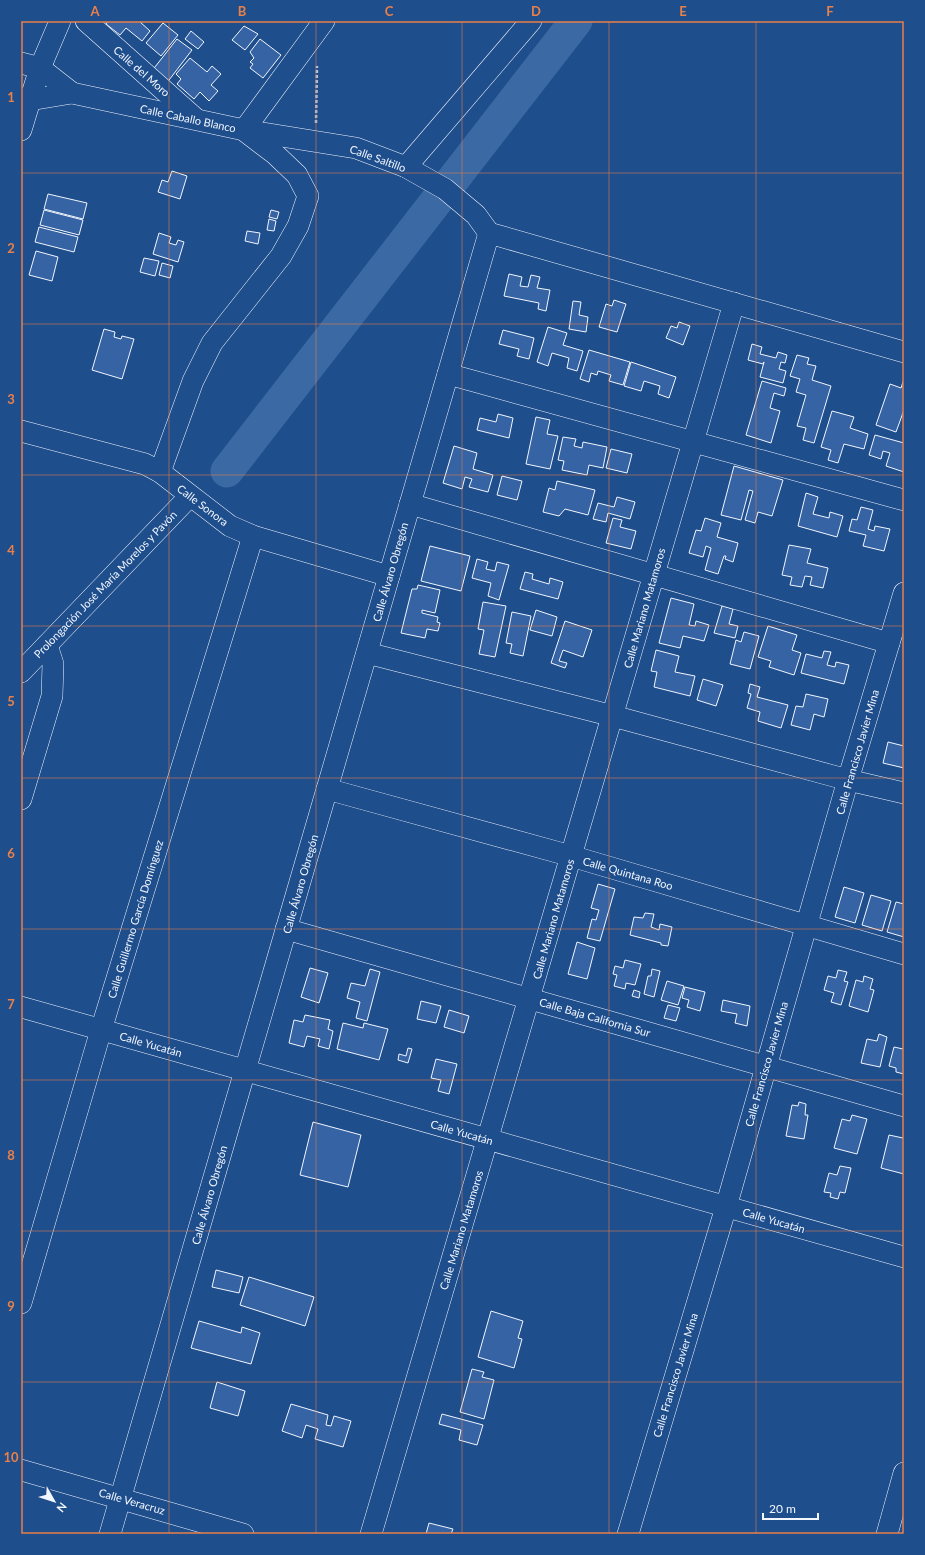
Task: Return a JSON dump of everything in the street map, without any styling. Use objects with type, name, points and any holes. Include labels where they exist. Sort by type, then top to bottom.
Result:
[{"type":"street","points":[[21,130],[30,66],[60,21]]},
{"type":"street","name":"Calle del Moro","points":[[86,21],[198,121]]},
{"type":"street","points":[[406,167],[531,21]]},
{"type":"street","name":"Calle Caballo Blanco","points":[[26,99],[72,93],[244,130],[316,24]]},
{"type":"street","name":"Calle Caballo Blanco","points":[[30,66],[72,93]]},
{"type":"street","points":[[160,472],[193,381],[212,342],[281,256],[298,226],[308,196],[297,176],[275,154],[244,130]]},
{"type":"street","name":"Calle Saltillo","points":[[244,130],[356,148],[406,167],[445,189],[476,215],[489,233]]},
{"type":"street","points":[[489,233],[904,352]]},
{"type":"street","name":"Calle Álvaro Obregón","points":[[110,1534],[489,233]]},
{"type":"street","name":"Calle Mariano Matamoros","points":[[371,1534],[734,303]]},
{"type":"street","points":[[448,374],[904,500]]},
{"type":"street","name":"Calle Sonora","points":[[21,431],[145,464],[160,472],[230,526],[253,536],[389,576]]},
{"type":"street","name":"Prolongación José María Morelos y Pavón","points":[[21,672],[190,496]]},
{"type":"street","points":[[410,504],[889,643]]},
{"type":"street","name":"Calle Guillermo García Domínguez","points":[[21,1302],[101,1030],[253,536]]},
{"type":"street","name":"Calle Francisco Javier Mina","points":[[628,1534],[726,1207],[765,1066],[904,593]]},
{"type":"street","points":[[21,799],[52,696],[54,664],[47,645]]},
{"type":"street","points":[[367,653],[613,716],[848,780],[904,793]]},
{"type":"street","name":"Calle Quintana Roo","points":[[327,789],[571,856],[904,954]]},
{"type":"street","name":"Calle Baja California Sur","points":[[286,929],[904,1106]]},
{"type":"street","name":"Calle Yucatán","points":[[21,1007],[904,1257]]},
{"type":"street","name":"Calle Veracruz","points":[[21,1470],[243,1534]]},
{"type":"street","points":[[887,1534],[904,1473]]},
{"type":"path","points":[[316,141],[317,59]]},
{"type":"building","points":[[108,21],[139,21],[150,31],[142,41],[126,28],[120,35],[106,24]]},
{"type":"building","points":[[163,23],[178,35],[161,56],[146,43]]},
{"type":"building","points":[[244,26],[258,34],[245,50],[232,40]]},
{"type":"building","points":[[191,31],[204,42],[198,49],[185,39]]},
{"type":"building","points":[[177,39],[192,50],[166,84],[151,72]]},
{"type":"building","points":[[260,39],[281,55],[263,78],[250,68],[253,64],[250,62],[254,58],[250,52]]},
{"type":"building","points":[[190,58],[207,72],[212,66],[221,74],[211,85],[218,91],[209,101],[200,92],[194,99],[177,84],[181,79],[176,74]]},
{"type":"building","points":[[172,171],[187,176],[180,199],[158,192],[162,180],[168,182]]},
{"type":"building","points":[[48,194],[87,203],[83,219],[44,209]]},
{"type":"building","points":[[44,210],[83,220],[79,235],[40,225]]},
{"type":"building","points":[[271,210],[279,212],[277,219],[269,217]]},
{"type":"building","points":[[269,219],[276,221],[274,231],[267,230]]},
{"type":"building","points":[[39,227],[78,237],[74,252],[35,242]]},
{"type":"building","points":[[247,231],[260,233],[258,244],[245,241]]},
{"type":"building","points":[[159,233],[171,237],[169,243],[176,245],[178,240],[184,242],[178,262],[153,254]]},
{"type":"building","points":[[36,251],[58,257],[52,281],[29,275]]},
{"type":"building","points":[[144,258],[159,261],[155,276],[140,272]]},
{"type":"building","points":[[162,263],[173,266],[170,278],[159,275]]},
{"type":"building","points":[[509,274],[522,277],[520,286],[528,287],[531,275],[540,277],[537,288],[550,290],[546,311],[538,309],[539,303],[504,296]]},
{"type":"building","points":[[614,300],[626,304],[617,332],[599,327],[606,304],[612,306]]},
{"type":"building","points":[[573,301],[581,302],[579,315],[588,317],[586,332],[569,329]]},
{"type":"building","points":[[679,322],[690,326],[683,345],[666,338],[671,326],[677,328]]},
{"type":"building","points":[[548,327],[567,333],[563,345],[583,351],[577,371],[567,368],[569,358],[552,353],[548,366],[537,362]]},
{"type":"building","points":[[104,329],[115,332],[114,337],[121,339],[122,336],[134,339],[122,379],[92,370]]},
{"type":"building","points":[[503,330],[534,338],[529,359],[517,356],[519,349],[499,344]]},
{"type":"building","points":[[752,344],[762,347],[760,354],[776,358],[778,352],[787,355],[785,363],[781,362],[779,369],[786,371],[783,383],[760,377],[764,362],[763,364],[748,360]]},
{"type":"building","points":[[589,350],[630,362],[623,385],[609,381],[611,375],[598,371],[597,375],[591,373],[589,382],[580,379]]},
{"type":"building","points":[[797,355],[809,358],[807,364],[816,366],[812,380],[831,386],[814,443],[803,440],[806,428],[797,426],[806,395],[796,392],[800,379],[790,376]]},
{"type":"building","points":[[631,362],[676,377],[669,398],[658,394],[660,386],[644,381],[641,391],[624,386]]},
{"type":"building","points":[[904,379],[904,410],[896,432],[876,425],[890,384],[901,388]]},
{"type":"building","points":[[762,381],[786,388],[784,396],[774,393],[770,408],[780,411],[771,443],[746,435]]},
{"type":"building","points":[[832,411],[854,417],[850,428],[868,434],[864,449],[844,444],[838,463],[828,460],[831,450],[821,447]]},
{"type":"building","points":[[498,414],[513,418],[509,438],[477,430],[480,418],[496,422]]},
{"type":"building","points":[[536,417],[550,420],[547,434],[558,436],[550,469],[526,464]]},
{"type":"building","points":[[875,435],[904,443],[904,472],[886,466],[890,453],[883,451],[881,459],[869,455]]},
{"type":"building","points":[[563,437],[576,439],[574,446],[582,448],[583,442],[607,447],[603,468],[589,465],[587,475],[562,470],[564,461],[558,460]]},
{"type":"building","points":[[454,446],[477,453],[473,469],[493,475],[488,492],[469,487],[472,479],[465,477],[462,489],[443,483]]},
{"type":"building","points":[[611,449],[632,454],[627,473],[606,468]]},
{"type":"building","points":[[734,466],[783,480],[772,516],[758,512],[755,523],[745,520],[753,491],[749,490],[741,520],[721,515]]},
{"type":"building","points":[[502,476],[522,481],[517,500],[497,495]]},
{"type":"building","points":[[557,481],[595,490],[588,515],[565,509],[559,516],[543,512],[549,488],[555,490]]},
{"type":"building","points":[[806,493],[818,497],[813,514],[829,518],[830,512],[843,516],[837,537],[798,526]]},
{"type":"building","points":[[617,497],[635,502],[630,519],[608,513],[606,522],[593,519],[598,503],[614,507]]},
{"type":"building","points":[[861,507],[873,510],[868,529],[874,531],[875,526],[890,529],[884,551],[863,546],[866,535],[849,531],[852,519],[857,520]]},
{"type":"building","points":[[613,518],[622,520],[620,527],[636,531],[631,549],[606,543]]},
{"type":"building","points":[[705,518],[721,523],[717,537],[738,543],[733,562],[725,559],[726,556],[724,556],[718,574],[705,570],[711,548],[706,546],[703,557],[689,553],[696,530],[701,531]]},
{"type":"building","points":[[789,545],[811,549],[807,563],[828,568],[823,588],[810,585],[812,577],[805,576],[802,587],[790,585],[792,577],[782,575]]},
{"type":"building","points":[[430,546],[470,556],[461,591],[421,581]]},
{"type":"building","points":[[477,559],[488,562],[486,569],[495,571],[497,562],[509,565],[499,600],[488,596],[491,583],[472,578]]},
{"type":"building","points":[[525,572],[533,574],[532,579],[549,584],[550,578],[563,582],[558,599],[520,589]]},
{"type":"building","points":[[418,585],[440,590],[435,613],[422,610],[422,613],[438,617],[437,622],[440,623],[438,631],[427,629],[425,638],[401,633],[412,589],[417,589]]},
{"type":"building","points":[[671,598],[694,604],[689,625],[695,626],[696,621],[709,625],[704,641],[683,636],[680,648],[659,643]]},
{"type":"building","points":[[483,602],[506,606],[495,657],[479,654],[484,630],[478,629]]},
{"type":"building","points":[[722,606],[733,609],[729,624],[738,626],[735,638],[714,633]]},
{"type":"building","points":[[536,610],[557,617],[552,636],[530,630]]},
{"type":"building","points":[[512,612],[531,616],[523,656],[510,653],[512,644],[506,643]]},
{"type":"building","points":[[565,621],[592,630],[583,657],[563,650],[559,661],[567,663],[565,668],[551,663]]},
{"type":"building","points":[[768,626],[797,635],[792,650],[801,653],[794,675],[769,667],[771,661],[758,657]]},
{"type":"building","points":[[744,632],[759,636],[750,669],[730,664],[736,640],[741,642]]},
{"type":"building","points":[[656,650],[679,656],[675,672],[695,676],[690,696],[654,687],[657,672],[651,671]]},
{"type":"building","points":[[824,651],[831,652],[827,665],[835,667],[836,662],[849,665],[844,684],[801,673],[806,654],[822,658]]},
{"type":"building","points":[[703,679],[723,685],[716,706],[697,700]]},
{"type":"building","points":[[750,684],[760,687],[757,697],[788,705],[781,728],[758,721],[760,712],[747,708],[751,694],[748,693]]},
{"type":"building","points":[[806,694],[828,699],[824,717],[814,714],[810,730],[791,725],[796,706],[803,707]]},
{"type":"building","points":[[888,742],[904,746],[904,768],[883,763]]},
{"type":"building","points":[[598,884],[615,889],[600,941],[587,938],[592,919],[596,920],[599,910],[591,908]]},
{"type":"building","points":[[844,887],[864,893],[855,923],[835,917]]},
{"type":"building","points":[[871,895],[891,901],[882,931],[862,925]]},
{"type":"building","points":[[896,902],[904,904],[904,937],[887,932]]},
{"type":"building","points":[[645,913],[654,914],[651,927],[659,930],[660,924],[672,927],[668,946],[630,935],[634,917],[643,918]]},
{"type":"building","points":[[577,942],[595,948],[587,979],[568,974]]},
{"type":"building","points":[[625,960],[641,964],[635,985],[626,983],[625,989],[614,986],[617,975],[613,974],[615,966],[623,968]]},
{"type":"building","points":[[310,968],[328,973],[319,1003],[301,997]]},
{"type":"building","points":[[370,969],[380,972],[367,1021],[356,1018],[360,1002],[347,998],[351,983],[365,986]]},
{"type":"building","points":[[652,969],[660,971],[654,997],[644,994],[648,976],[651,976]]},
{"type":"building","points":[[838,970],[847,972],[844,981],[848,982],[841,1005],[831,1002],[834,993],[824,990],[828,976],[836,978]]},
{"type":"building","points":[[864,976],[873,979],[870,989],[874,990],[868,1012],[849,1006],[856,980],[863,982]]},
{"type":"building","points":[[667,981],[684,986],[678,1005],[661,1000]]},
{"type":"building","points":[[685,987],[705,992],[700,1011],[687,1007],[689,1000],[682,998]]},
{"type":"building","points":[[634,990],[640,992],[639,998],[632,996]]},
{"type":"building","points":[[723,1000],[750,1006],[747,1026],[735,1023],[737,1014],[721,1011]]},
{"type":"building","points":[[421,1001],[441,1006],[436,1023],[417,1019]]},
{"type":"building","points":[[668,1005],[680,1008],[676,1021],[664,1018]]},
{"type":"building","points":[[449,1010],[469,1016],[464,1033],[444,1027]]},
{"type":"building","points":[[305,1015],[330,1020],[328,1029],[333,1031],[329,1049],[318,1046],[320,1039],[307,1036],[304,1047],[289,1043],[294,1020],[303,1022]]},
{"type":"building","points":[[343,1023],[363,1028],[364,1023],[388,1029],[379,1060],[337,1049]]},
{"type":"building","points":[[879,1034],[887,1037],[880,1067],[861,1063],[867,1039],[877,1041]]},
{"type":"building","points":[[904,1046],[904,1074],[896,1072],[896,1068],[889,1066],[894,1047],[903,1049]]},
{"type":"building","points":[[408,1048],[412,1049],[408,1063],[398,1060],[399,1054],[406,1056]]},
{"type":"building","points":[[436,1059],[457,1064],[449,1094],[438,1091],[441,1080],[431,1078]]},
{"type":"building","points":[[799,1102],[806,1104],[805,1115],[808,1115],[804,1139],[786,1136],[792,1105],[798,1106]]},
{"type":"building","points":[[852,1115],[867,1119],[857,1154],[834,1148],[842,1119],[850,1121]]},
{"type":"building","points":[[313,1122],[361,1135],[348,1187],[300,1175]]},
{"type":"building","points":[[889,1135],[903,1138],[904,1136],[904,1174],[881,1168]]},
{"type":"building","points":[[840,1166],[851,1168],[845,1193],[840,1192],[838,1199],[830,1197],[831,1193],[824,1192],[829,1173],[837,1175]]},
{"type":"building","points":[[216,1270],[243,1277],[239,1293],[212,1287]]},
{"type":"building","points":[[249,1277],[314,1297],[305,1326],[240,1305]]},
{"type":"building","points":[[491,1311],[523,1321],[518,1338],[522,1339],[514,1368],[478,1357]]},
{"type":"building","points":[[199,1321],[241,1333],[242,1327],[260,1333],[251,1364],[191,1348]]},
{"type":"building","points":[[472,1369],[484,1372],[482,1377],[494,1380],[484,1419],[460,1412]]},
{"type":"building","points":[[217,1382],[245,1391],[238,1416],[210,1408]]},
{"type":"building","points":[[291,1404],[328,1415],[326,1425],[331,1426],[334,1416],[351,1421],[343,1447],[315,1439],[318,1429],[306,1425],[302,1438],[282,1431]]},
{"type":"building","points":[[442,1414],[483,1425],[477,1445],[459,1440],[461,1430],[439,1424]]},
{"type":"building","points":[[429,1523],[453,1529],[451,1534],[426,1534]]},
{"type":"waterway","points":[[227,471],[576,21]]}]
